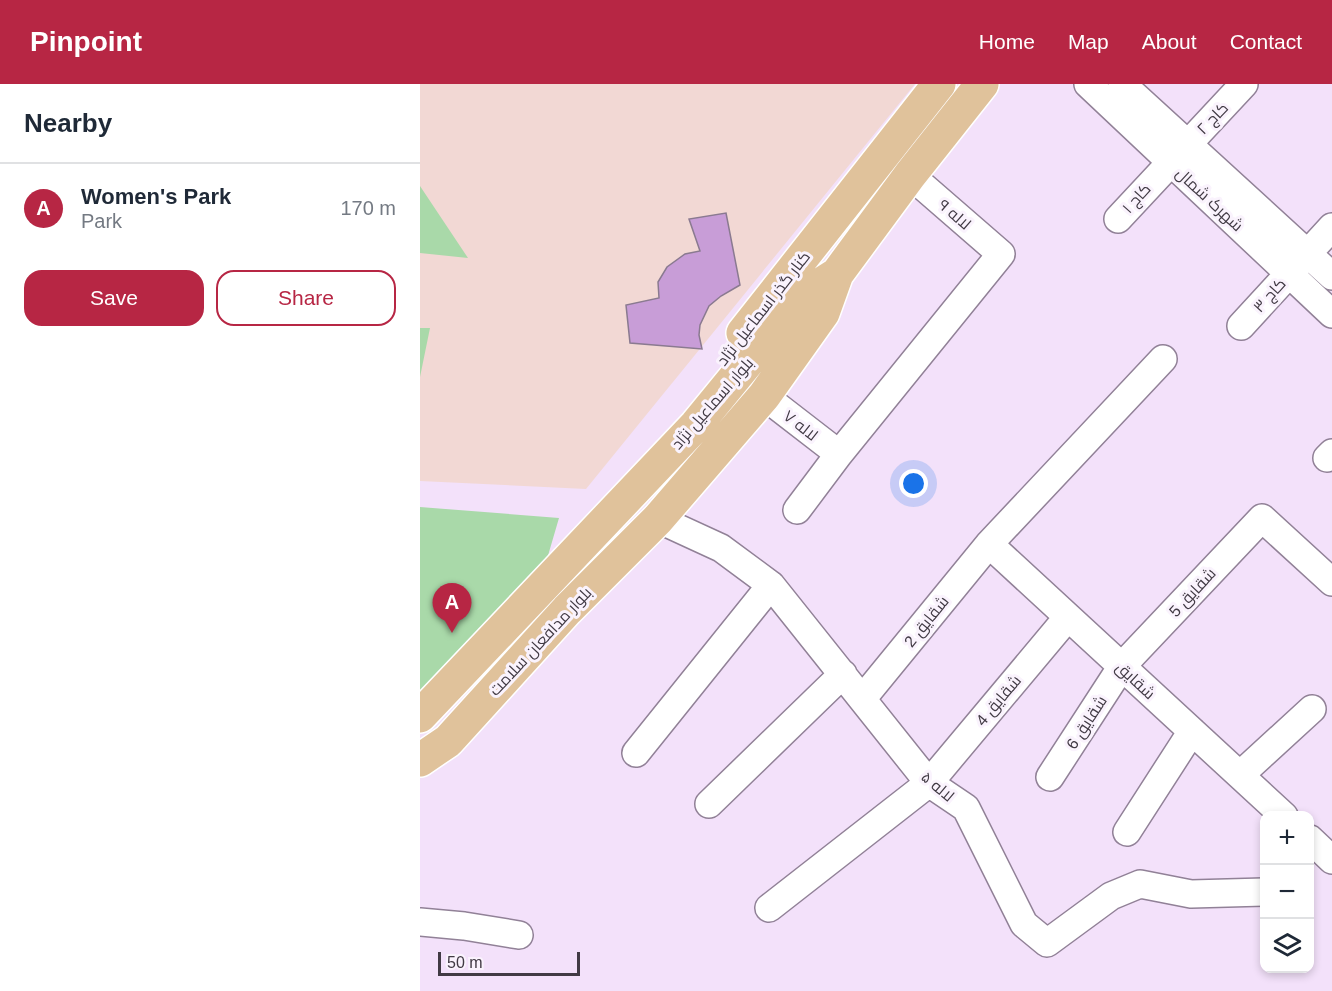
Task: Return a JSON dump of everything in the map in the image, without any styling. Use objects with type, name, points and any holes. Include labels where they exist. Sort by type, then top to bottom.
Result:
[{"type":"main road","name":"کنار گذر اسماعیل نژاد","points":[[591,535],[645,452],[728,352],[939,84]]},
{"type":"main road","name":"بلوار اسماعیل نژاد","points":[[658,519],[764,396],[822,313],[837,274],[910,175],[982,84]]},
{"type":"main road","name":"بلوار اسماعیل نژاد","points":[[591,535],[696,426],[801,297],[837,274]]},
{"type":"main road","name":"بلوار مدافعان سلامت","points":[[420,760],[448,741],[567,610],[658,519]]},
{"type":"main road","points":[[420,716],[591,535]]},
{"type":"street","name":"شهرک شمال","points":[[1122,84],[1179,152]]},
{"type":"street","name":"کاج ۲","points":[[1179,152],[1244,84]]},
{"type":"street","name":"شهرک شمال","points":[[1091,85],[1179,152],[1298,263],[1332,314]]},
{"type":"street","name":"کاج ۱","points":[[1118,219],[1179,152]]},
{"type":"street","name":"لاله ۹","points":[[839,454],[1001,254],[910,175]]},
{"type":"street","name":"کاج ۳","points":[[1241,326],[1332,227]]},
{"type":"street","name":"شهرک شمال","points":[[1298,263],[1332,276]]},
{"type":"street","name":"شقايق 2","points":[[864,698],[989,544],[1163,359]]},
{"type":"street","name":"لاله ۷","points":[[764,396],[839,454]]},
{"type":"street","points":[[797,510],[839,454]]},
{"type":"street","name":"شقايق 5","points":[[1122,666],[1262,518],[1332,582]]},
{"type":"street","name":"لاله ۵","points":[[658,519],[721,548],[771,585],[864,698],[929,783],[966,808],[1024,924],[1047,943],[1111,896],[1140,884],[1191,894],[1260,892]]},
{"type":"street","name":"شقايق","points":[[989,544],[1279,811]]},
{"type":"street","points":[[636,753],[771,585]]},
{"type":"street","name":"شقايق 4","points":[[769,908],[929,783],[1068,617]]},
{"type":"street","name":"شقايق 6","points":[[1050,777],[1122,666]]},
{"type":"street","points":[[709,804],[843,674]]},
{"type":"street","points":[[1240,775],[1312,709]]},
{"type":"street","points":[[1127,832],[1192,731]]},
{"type":"street","points":[[1314,843],[1332,860]]},
{"type":"street","points":[[420,922],[519,935]]},
{"type":"shaded area","points":[[420,84],[915,84],[586,489],[420,481]]},
{"type":"green space","points":[[420,186],[468,258],[420,253]]},
{"type":"green space","points":[[420,328],[430,328],[420,377]]},
{"type":"green space","points":[[420,507],[559,518],[547,559],[420,707]]},
{"type":"building","points":[[726,213],[740,285],[709,306],[700,325],[699,335],[702,349],[630,343],[626,305],[659,298],[658,282],[667,267],[685,254],[700,251],[689,219]]},
{"type":"place","name":"Women's Park","points":[[452,633]]}]
